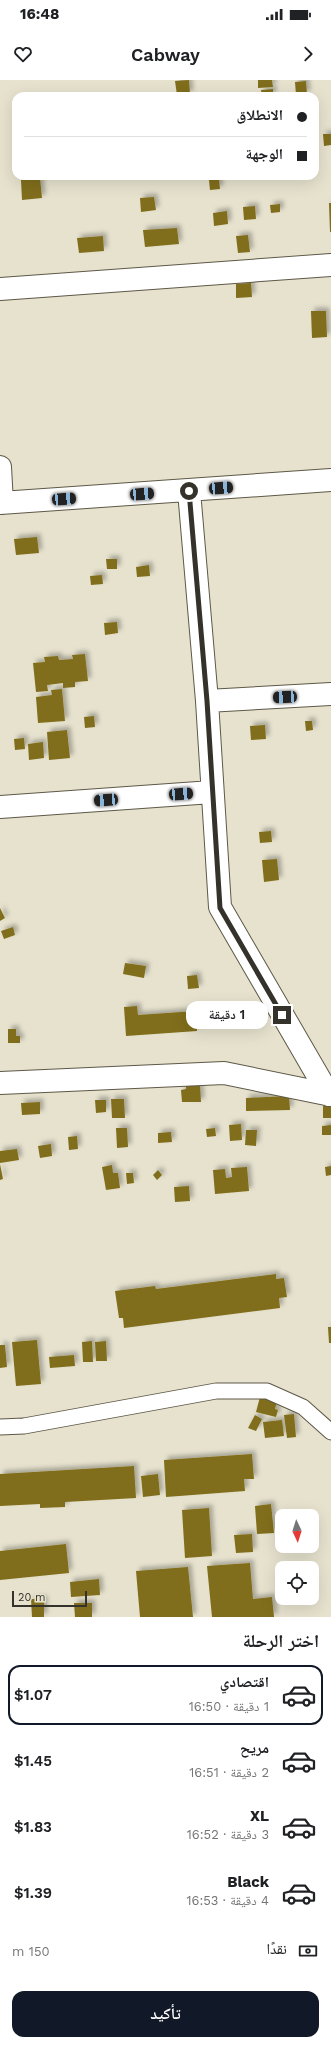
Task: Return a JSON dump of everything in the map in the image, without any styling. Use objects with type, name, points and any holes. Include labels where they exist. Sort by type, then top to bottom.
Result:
[{"type":"street","points":[[0,289],[331,265]]},
{"type":"street","points":[[0,467],[1,503],[331,480]]},
{"type":"street","points":[[189,491],[207,701],[220,908],[330,1095]]},
{"type":"street","points":[[207,701],[331,694]]},
{"type":"street","points":[[0,807],[212,792]]},
{"type":"street","points":[[0,1083],[224,1073],[330,1095]]},
{"type":"lane","points":[[0,1427],[24,1426],[216,1391],[267,1391],[303,1407],[331,1432]]},
{"type":"building","points":[[189,80],[190,92],[177,92],[175,81]]},
{"type":"building","points":[[258,80],[272,80],[273,87],[258,88]]},
{"type":"building","points":[[306,81],[307,92],[296,92],[295,82]]},
{"type":"building","points":[[273,89],[273,92],[261,92],[261,90]]},
{"type":"building","points":[[323,134],[331,134],[331,145],[324,146]]},
{"type":"building","points":[[21,180],[40,180],[42,198],[22,200]]},
{"type":"building","points":[[209,180],[219,180],[220,189],[210,190]]},
{"type":"building","points":[[154,197],[156,210],[141,212],[140,198]]},
{"type":"building","points":[[329,203],[331,203],[331,232],[330,232]]},
{"type":"building","points":[[280,204],[280,212],[271,213],[270,205]]},
{"type":"building","points":[[255,206],[256,219],[244,220],[243,207]]},
{"type":"building","points":[[227,211],[228,224],[214,226],[213,213]]},
{"type":"building","points":[[177,228],[179,244],[145,247],[143,230]]},
{"type":"building","points":[[248,235],[250,252],[238,253],[236,236]]},
{"type":"building","points":[[103,236],[104,251],[79,253],[77,238]]},
{"type":"building","points":[[251,283],[252,297],[236,298],[236,284]]},
{"type":"building","points":[[311,311],[326,311],[327,337],[312,338]]},
{"type":"building","points":[[37,537],[39,553],[16,555],[14,539]]},
{"type":"building","points":[[106,559],[117,559],[117,569],[107,569]]},
{"type":"building","points":[[149,565],[150,576],[137,577],[136,567]]},
{"type":"building","points":[[102,575],[103,584],[91,585],[90,576]]},
{"type":"building","points":[[117,622],[118,633],[105,635],[104,623]]},
{"type":"building","points":[[85,654],[88,681],[75,682],[75,687],[63,688],[63,683],[47,685],[48,691],[36,692],[33,663],[45,662],[44,657],[58,656],[59,660],[73,659],[72,655]]},
{"type":"building","points":[[62,689],[65,721],[38,723],[36,697],[52,695],[51,690]]},
{"type":"building","points":[[94,716],[95,727],[85,728],[84,717]]},
{"type":"building","points":[[305,721],[312,721],[313,730],[306,731]]},
{"type":"building","points":[[265,725],[266,739],[251,740],[250,726]]},
{"type":"building","points":[[67,730],[70,758],[49,760],[47,732]]},
{"type":"building","points":[[24,738],[25,749],[15,750],[14,739]]},
{"type":"building","points":[[43,742],[44,758],[29,760],[28,744]]},
{"type":"building","points":[[271,831],[272,842],[260,843],[259,832]]},
{"type":"building","points":[[277,859],[279,880],[264,882],[262,860]]},
{"type":"building","points":[[0,908],[5,918],[0,921]]},
{"type":"building","points":[[13,927],[15,935],[4,939],[1,931]]},
{"type":"building","points":[[125,963],[146,966],[144,978],[123,974]]},
{"type":"building","points":[[197,975],[199,988],[188,989],[187,976]]},
{"type":"building","points":[[137,1006],[138,1015],[196,1011],[197,1031],[126,1036],[124,1007]]},
{"type":"building","points":[[8,1029],[16,1029],[16,1036],[20,1036],[20,1043],[8,1043]]},
{"type":"building","points":[[186,1085],[200,1085],[201,1102],[182,1102],[181,1090],[186,1089]]},
{"type":"building","points":[[289,1096],[290,1110],[246,1111],[246,1098]]},
{"type":"building","points":[[111,1099],[124,1099],[125,1118],[112,1118]]},
{"type":"building","points":[[95,1100],[106,1100],[106,1112],[96,1113]]},
{"type":"building","points":[[40,1102],[40,1114],[22,1115],[21,1103]]},
{"type":"building","points":[[323,1106],[331,1106],[331,1118],[323,1118]]},
{"type":"building","points":[[241,1124],[242,1140],[230,1141],[229,1125]]},
{"type":"building","points":[[331,1125],[331,1135],[322,1135],[322,1126]]},
{"type":"building","points":[[116,1128],[127,1128],[128,1147],[117,1148]]},
{"type":"building","points":[[215,1128],[216,1136],[207,1137],[206,1129]]},
{"type":"building","points":[[246,1130],[257,1130],[256,1146],[245,1145]]},
{"type":"building","points":[[171,1132],[172,1142],[158,1143],[158,1133]]},
{"type":"building","points":[[77,1136],[78,1149],[69,1150],[68,1137]]},
{"type":"building","points":[[51,1144],[52,1156],[40,1158],[38,1146]]},
{"type":"building","points":[[17,1149],[19,1160],[0,1163],[0,1151]]},
{"type":"building","points":[[0,1164],[3,1179],[0,1180]]},
{"type":"building","points":[[112,1165],[113,1173],[118,1173],[120,1188],[106,1190],[102,1167]]},
{"type":"building","points":[[331,1166],[331,1175],[326,1176],[325,1167]]},
{"type":"building","points":[[247,1167],[249,1191],[215,1194],[213,1170],[225,1169],[226,1178],[232,1177],[231,1168]]},
{"type":"building","points":[[158,1170],[162,1175],[157,1180],[153,1175]]},
{"type":"building","points":[[126,1173],[133,1173],[134,1183],[127,1184]]},
{"type":"building","points":[[189,1186],[190,1201],[175,1202],[174,1187]]},
{"type":"building","points":[[276,1274],[276,1279],[284,1278],[287,1297],[279,1298],[280,1308],[124,1328],[123,1318],[119,1318],[115,1291],[155,1286],[156,1289]]},
{"type":"building","points":[[328,1327],[331,1327],[331,1343],[329,1343]]},
{"type":"building","points":[[37,1340],[41,1384],[16,1386],[12,1342]]},
{"type":"building","points":[[92,1341],[93,1362],[83,1362],[82,1342]]},
{"type":"building","points":[[106,1341],[107,1361],[96,1361],[95,1342]]},
{"type":"building","points":[[0,1345],[5,1345],[7,1367],[0,1368]]},
{"type":"building","points":[[74,1355],[75,1366],[50,1368],[49,1357]]},
{"type":"building","points":[[260,1397],[277,1401],[275,1409],[278,1410],[276,1417],[256,1412]]},
{"type":"building","points":[[294,1414],[296,1437],[287,1438],[284,1415]]},
{"type":"building","points":[[255,1415],[262,1419],[256,1431],[248,1428]]},
{"type":"building","points":[[282,1420],[284,1436],[265,1438],[263,1422]]},
{"type":"building","points":[[252,1454],[254,1479],[244,1479],[245,1491],[166,1497],[164,1460]]},
{"type":"building","points":[[134,1466],[136,1498],[65,1502],[65,1507],[40,1508],[40,1504],[0,1506],[0,1474]]},
{"type":"building","points":[[158,1474],[160,1495],[143,1497],[141,1476]]},
{"type":"building","points":[[271,1504],[274,1533],[257,1534],[255,1506]]},
{"type":"building","points":[[209,1508],[212,1556],[185,1558],[182,1510]]},
{"type":"building","points":[[252,1534],[253,1552],[236,1553],[234,1535]]},
{"type":"building","points":[[66,1544],[69,1573],[0,1580],[0,1551]]},
{"type":"building","points":[[250,1563],[253,1599],[272,1597],[274,1617],[212,1617],[207,1566]]},
{"type":"building","points":[[188,1567],[193,1617],[140,1617],[136,1571]]},
{"type":"building","points":[[99,1579],[100,1595],[71,1597],[70,1582]]},
{"type":"building","points":[[31,1599],[44,1599],[44,1617],[32,1617]]},
{"type":"building","points":[[74,1603],[92,1603],[92,1617],[75,1617]]},
{"type":"route","points":[[189,491],[207,701],[220,908],[282,1015]]}]
